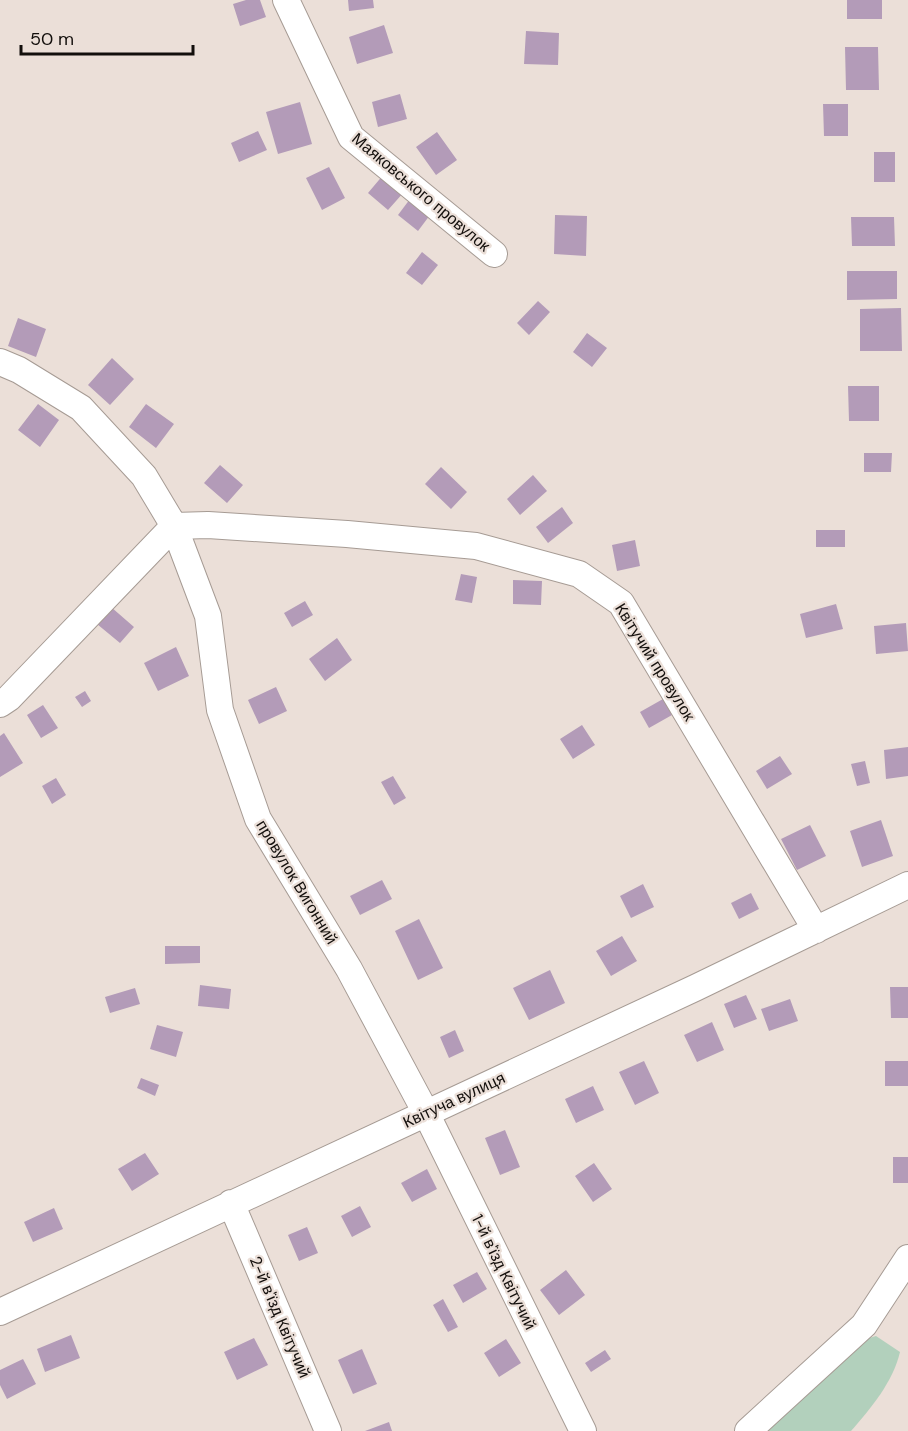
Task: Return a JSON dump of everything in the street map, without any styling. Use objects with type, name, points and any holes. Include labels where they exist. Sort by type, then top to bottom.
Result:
[{"type":"street","name":"Маяковського провулок","points":[[286,0],[351,137],[495,254]]},
{"type":"street","name":"провулок Вигонний","points":[[0,362],[19,370],[81,408],[144,476],[174,526],[208,616],[220,710],[258,819],[349,969],[426,1113]]},
{"type":"street","name":"Квітучий провулок","points":[[174,526],[208,525],[348,534],[476,546],[579,574],[621,603],[816,930]]},
{"type":"street","points":[[0,704],[9,698],[174,526]]},
{"type":"street","name":"Квітуча вулиця","points":[[0,1312],[908,885]]},
{"type":"street","name":"1-й в'їзд Квітучий","points":[[426,1113],[583,1431]]},
{"type":"street","name":"2-й в'їзд Квітучий","points":[[231,1203],[328,1431]]},
{"type":"street","points":[[748,1431],[864,1325],[908,1258]]},
{"type":"green space","points":[[876,1336],[900,1352],[887,1384],[851,1431],[757,1431],[856,1342]]},
{"type":"building","points":[[246,0],[260,0],[266,17],[240,26],[233,4]]},
{"type":"building","points":[[348,0],[373,0],[374,8],[349,11]]},
{"type":"building","points":[[847,0],[882,0],[882,19],[847,19]]},
{"type":"building","points":[[384,25],[393,53],[357,64],[349,37]]},
{"type":"building","points":[[526,31],[559,33],[558,65],[524,64]]},
{"type":"building","points":[[845,47],[878,47],[879,90],[846,90]]},
{"type":"building","points":[[400,94],[407,119],[378,127],[372,102]]},
{"type":"building","points":[[300,102],[312,144],[278,154],[266,112]]},
{"type":"building","points":[[823,104],[848,104],[848,136],[824,136]]},
{"type":"building","points":[[258,131],[267,150],[239,162],[231,143]]},
{"type":"building","points":[[437,132],[457,160],[436,175],[416,147]]},
{"type":"building","points":[[874,152],[895,152],[895,182],[874,182]]},
{"type":"building","points":[[329,167],[345,198],[322,210],[306,178]]},
{"type":"building","points":[[384,174],[404,192],[388,210],[368,193]]},
{"type":"building","points":[[410,199],[430,215],[418,231],[398,215]]},
{"type":"building","points":[[555,215],[587,216],[586,256],[554,254]]},
{"type":"building","points":[[851,217],[894,217],[895,246],[852,246]]},
{"type":"building","points":[[422,252],[438,265],[422,285],[406,273]]},
{"type":"building","points":[[847,271],[897,271],[897,299],[847,300]]},
{"type":"building","points":[[538,301],[550,312],[529,335],[517,323]]},
{"type":"building","points":[[901,308],[902,351],[860,351],[860,309]]},
{"type":"building","points":[[18,318],[46,329],[36,357],[8,346]]},
{"type":"building","points":[[587,333],[607,348],[592,367],[573,352]]},
{"type":"building","points":[[112,358],[134,379],[110,405],[88,385]]},
{"type":"building","points":[[848,386],[879,386],[879,421],[849,421]]},
{"type":"building","points":[[38,404],[59,420],[40,447],[18,430]]},
{"type":"building","points":[[146,404],[174,424],[156,448],[129,427]]},
{"type":"building","points":[[864,453],[892,453],[891,472],[864,472]]},
{"type":"building","points":[[220,465],[243,485],[227,503],[204,483]]},
{"type":"building","points":[[441,467],[467,492],[451,509],[425,484]]},
{"type":"building","points":[[533,475],[547,491],[520,515],[507,499]]},
{"type":"building","points":[[562,507],[573,523],[548,543],[536,527]]},
{"type":"building","points":[[816,530],[845,530],[845,547],[816,547]]},
{"type":"building","points":[[635,540],[640,566],[617,571],[612,545]]},
{"type":"building","points":[[461,574],[477,577],[472,603],[455,600]]},
{"type":"building","points":[[513,580],[542,581],[541,605],[513,604]]},
{"type":"building","points":[[305,601],[313,615],[292,627],[284,613]]},
{"type":"building","points":[[836,604],[843,629],[806,638],[800,614]]},
{"type":"building","points":[[111,607],[134,627],[120,643],[97,624]]},
{"type":"building","points":[[906,623],[908,651],[876,654],[874,626]]},
{"type":"building","points":[[337,638],[352,660],[325,681],[309,659]]},
{"type":"building","points":[[176,647],[189,676],[158,691],[144,663]]},
{"type":"building","points":[[276,687],[287,711],[259,724],[248,700]]},
{"type":"building","points":[[85,691],[91,701],[82,707],[75,697]]},
{"type":"building","points":[[663,699],[672,715],[649,728],[640,712]]},
{"type":"building","points":[[43,705],[58,728],[41,738],[27,715]]},
{"type":"building","points":[[582,725],[595,745],[573,759],[560,739]]},
{"type":"building","points":[[4,733],[23,763],[0,777],[0,736]]},
{"type":"building","points":[[908,747],[908,776],[886,779],[884,750]]},
{"type":"building","points":[[780,756],[792,774],[767,789],[756,771]]},
{"type":"building","points":[[865,761],[870,783],[857,786],[851,764]]},
{"type":"building","points":[[393,776],[406,798],[394,805],[381,782]]},
{"type":"building","points":[[56,778],[66,795],[52,804],[42,786]]},
{"type":"building","points":[[881,820],[893,856],[862,867],[850,831]]},
{"type":"building","points":[[810,825],[826,856],[797,870],[781,839]]},
{"type":"building","points":[[382,880],[392,899],[360,915],[350,896]]},
{"type":"building","points":[[643,884],[654,907],[631,918],[620,896]]},
{"type":"building","points":[[751,893],[759,909],[739,919],[731,903]]},
{"type":"building","points":[[419,919],[443,968],[418,980],[395,931]]},
{"type":"building","points":[[622,936],[637,961],[611,976],[596,951]]},
{"type":"building","points":[[165,946],[200,946],[200,963],[165,964]]},
{"type":"building","points":[[550,970],[565,1003],[529,1020],[513,988]]},
{"type":"building","points":[[200,985],[231,989],[229,1009],[198,1006]]},
{"type":"building","points":[[890,987],[908,987],[908,1018],[891,1018]]},
{"type":"building","points":[[135,988],[140,1004],[110,1013],[105,997]]},
{"type":"building","points":[[746,995],[757,1019],[734,1028],[724,1004]]},
{"type":"building","points":[[790,999],[798,1021],[769,1031],[761,1009]]},
{"type":"building","points":[[712,1022],[724,1050],[697,1062],[684,1035]]},
{"type":"building","points":[[157,1025],[183,1032],[176,1057],[150,1049]]},
{"type":"building","points":[[455,1030],[464,1051],[449,1058],[440,1037]]},
{"type":"building","points":[[644,1061],[659,1093],[635,1105],[619,1072]]},
{"type":"building","points":[[885,1061],[908,1061],[908,1086],[885,1086]]},
{"type":"building","points":[[141,1078],[159,1085],[155,1096],[137,1088]]},
{"type":"building","points":[[593,1086],[604,1110],[576,1123],[565,1099]]},
{"type":"building","points":[[505,1130],[520,1167],[500,1175],[485,1138]]},
{"type":"building","points":[[145,1153],[159,1174],[132,1191],[118,1169]]},
{"type":"building","points":[[893,1157],[908,1157],[908,1183],[893,1183]]},
{"type":"building","points":[[594,1163],[612,1189],[593,1202],[575,1176]]},
{"type":"building","points":[[427,1169],[437,1189],[412,1202],[401,1183]]},
{"type":"building","points":[[360,1206],[371,1227],[352,1237],[341,1216]]},
{"type":"building","points":[[54,1208],[63,1229],[33,1242],[24,1222]]},
{"type":"building","points":[[307,1227],[318,1253],[299,1261],[288,1235]]},
{"type":"building","points":[[566,1270],[585,1295],[559,1315],[540,1290]]},
{"type":"building","points":[[477,1272],[487,1289],[463,1303],[453,1285]]},
{"type":"building","points":[[443,1299],[458,1327],[448,1332],[433,1305]]},
{"type":"building","points":[[71,1335],[80,1358],[45,1372],[37,1349]]},
{"type":"building","points":[[254,1338],[268,1365],[237,1380],[224,1352]]},
{"type":"building","points":[[506,1339],[521,1363],[499,1377],[484,1353]]},
{"type":"building","points":[[362,1349],[377,1384],[353,1394],[338,1360]]},
{"type":"building","points":[[605,1350],[611,1359],[591,1372],[585,1363]]},
{"type":"building","points":[[23,1359],[36,1384],[7,1399],[0,1385],[0,1370]]},
{"type":"building","points":[[389,1422],[392,1431],[365,1431]]}]
